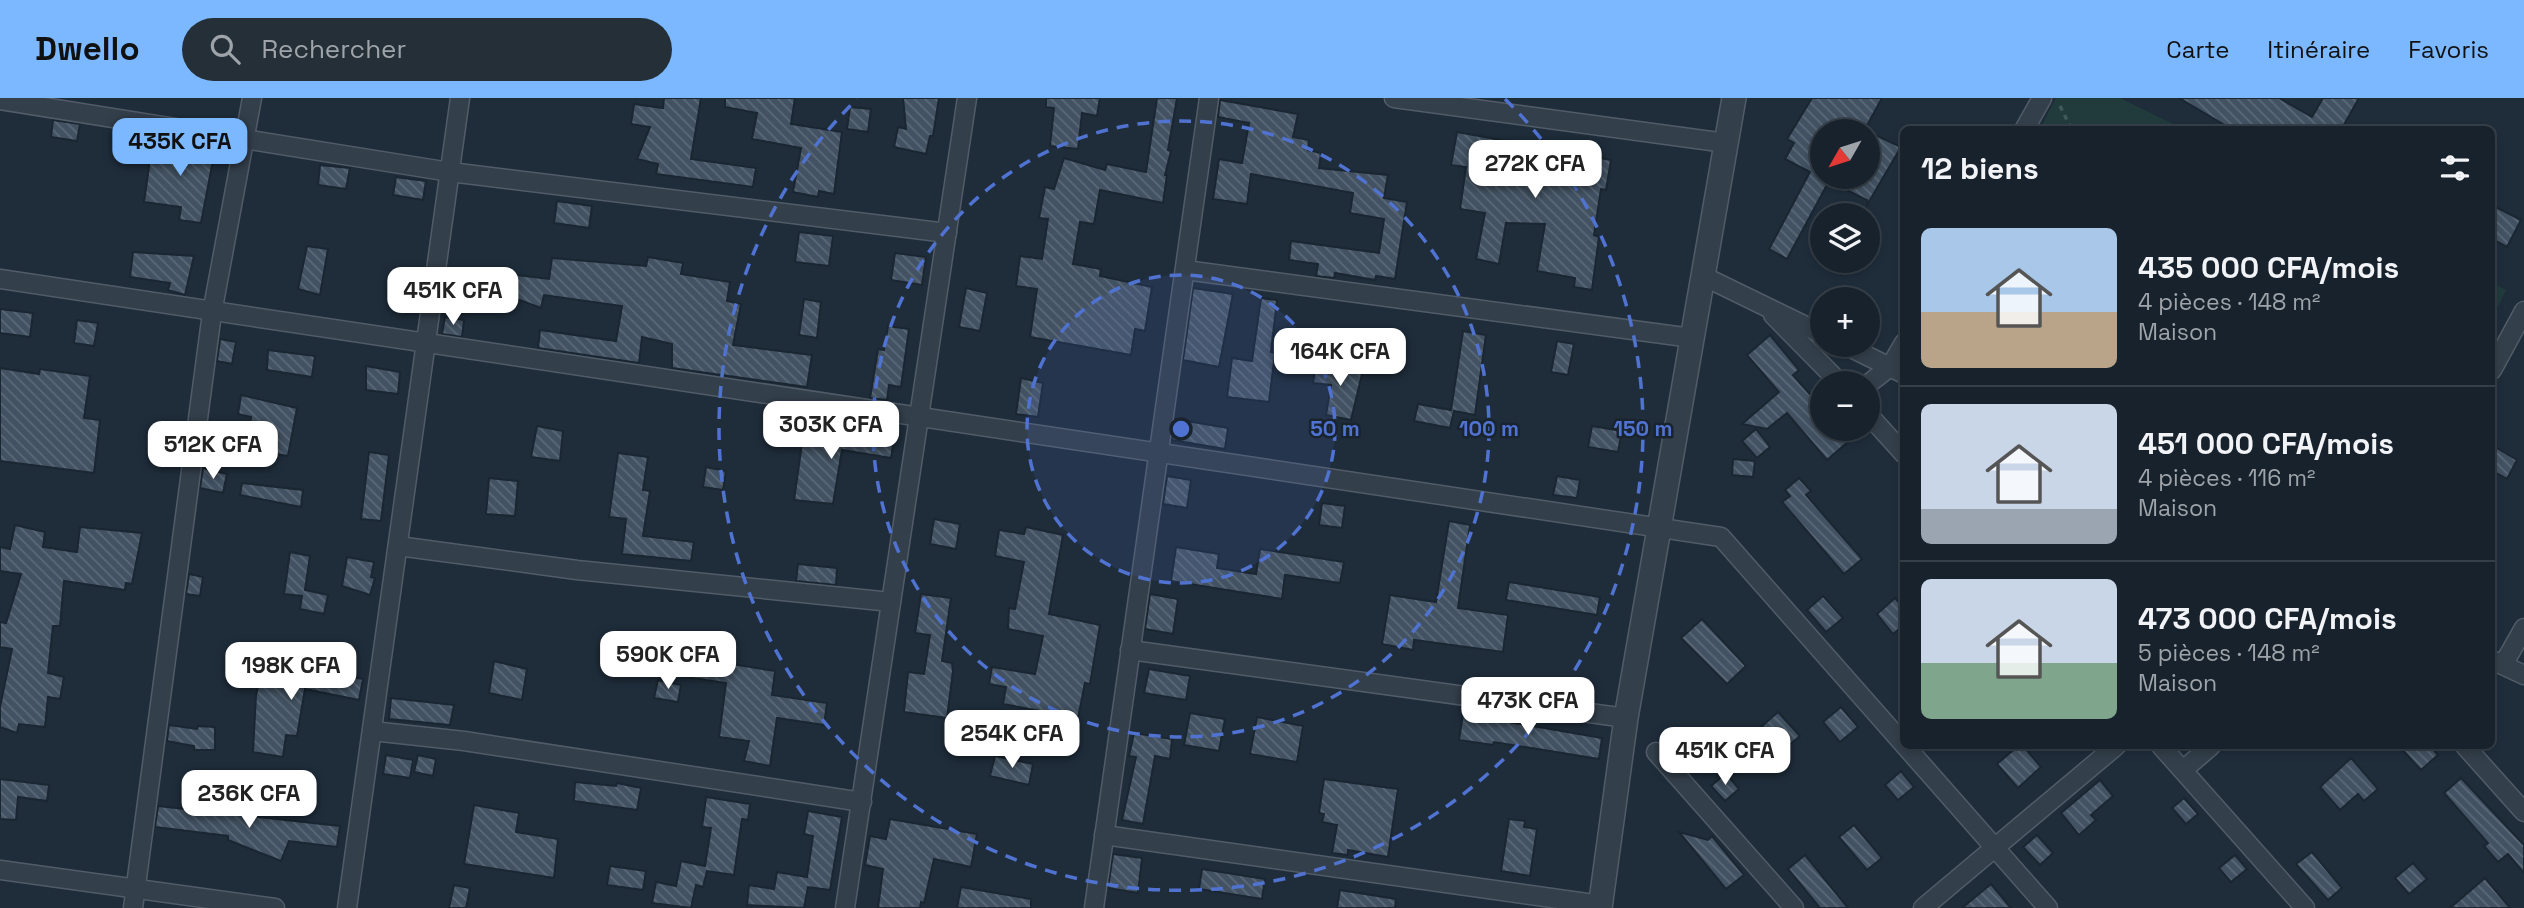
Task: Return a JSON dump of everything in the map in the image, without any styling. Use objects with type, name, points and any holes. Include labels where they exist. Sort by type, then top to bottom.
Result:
[{"type":"street","points":[[133,908],[212,313],[252,98]]},
{"type":"street","points":[[347,908],[460,98]]},
{"type":"street","points":[[845,908],[967,98]]},
{"type":"street","points":[[1094,908],[1209,98]]},
{"type":"street","points":[[1394,98],[1726,143]]},
{"type":"street","points":[[1104,835],[1600,907],[1626,718],[1734,98]]},
{"type":"street","points":[[2026,126],[2042,98]]},
{"type":"street","points":[[1,103],[245,136],[450,172],[947,233]]},
{"type":"street","points":[[1185,270],[1692,338]]},
{"type":"street","points":[[1703,276],[1810,328]]},
{"type":"street","points":[[0,279],[212,313],[1721,537],[1900,741]]},
{"type":"street","points":[[1763,305],[1828,371]]},
{"type":"street","points":[[2495,364],[2524,311]]},
{"type":"street","points":[[1869,357],[1897,370]]},
{"type":"street","points":[[1880,378],[1897,370]]},
{"type":"street","points":[[1880,427],[1900,450]]},
{"type":"street","points":[[398,546],[577,570],[891,602]]},
{"type":"street","points":[[2524,628],[2497,663],[2524,676]]},
{"type":"street","points":[[1130,650],[1626,718]]},
{"type":"street","points":[[372,731],[464,741],[862,802]]},
{"type":"street","points":[[1907,749],[2048,908]]},
{"type":"street","points":[[1923,908],[2112,749]]},
{"type":"street","points":[[2164,749],[2305,908]]},
{"type":"street","points":[[2183,770],[2208,749]]},
{"type":"street","points":[[2468,749],[2524,812]]},
{"type":"street","points":[[1656,752],[1794,908]]},
{"type":"street","points":[[0,870],[275,908]]},
{"type":"path","points":[[2055,98],[2070,126]]},
{"type":"green space","points":[[2056,98],[2120,98],[2177,126],[2042,126]]},
{"type":"green space","points":[[2495,284],[2506,290],[2495,313]]},
{"type":"building","points":[[664,98],[701,98],[691,159],[756,168],[753,187],[656,174],[658,164],[637,159],[650,127],[631,124],[634,104],[663,108]]},
{"type":"building","points":[[725,98],[795,98],[791,124],[842,132],[834,194],[819,191],[818,197],[793,192],[801,148],[752,139],[757,113],[725,107]]},
{"type":"building","points":[[903,98],[939,98],[933,136],[930,136],[926,154],[894,147],[898,127],[906,129]]},
{"type":"building","points":[[1046,98],[1100,98],[1097,116],[1082,113],[1078,149],[1050,146],[1054,108],[1046,107]]},
{"type":"building","points":[[1157,98],[1177,98],[1163,203],[1100,190],[1094,224],[1080,222],[1073,264],[1101,269],[1100,276],[1152,287],[1145,331],[1135,329],[1131,355],[1030,337],[1037,289],[1016,286],[1020,256],[1042,259],[1048,219],[1039,218],[1045,187],[1054,189],[1064,158],[1105,170],[1107,164],[1146,172]]},
{"type":"building","points":[[1812,98],[1882,98],[1871,119],[1810,119],[1810,172],[1785,159],[1794,143],[1787,139]]},
{"type":"building","points":[[2179,98],[2279,98],[2312,117],[2323,98],[2359,98],[2343,126],[2226,126]]},
{"type":"building","points":[[1220,100],[1298,114],[1293,137],[1309,140],[1308,150],[1321,153],[1319,168],[1388,175],[1384,198],[1407,202],[1395,279],[1376,276],[1375,280],[1335,273],[1334,278],[1316,276],[1318,264],[1289,260],[1291,241],[1379,253],[1384,219],[1350,213],[1353,193],[1251,174],[1247,204],[1213,199],[1219,159],[1242,163],[1249,123],[1218,117]]},
{"type":"building","points":[[850,107],[871,109],[868,132],[847,129]]},
{"type":"building","points":[[53,120],[80,124],[77,141],[51,137]]},
{"type":"building","points":[[1457,132],[1611,160],[1606,190],[1601,189],[1594,235],[1599,237],[1592,290],[1574,287],[1575,278],[1537,271],[1545,224],[1506,223],[1499,264],[1476,259],[1485,213],[1460,209],[1466,167],[1451,165]]},
{"type":"building","points":[[1880,137],[1900,149],[1880,183]]},
{"type":"building","points":[[153,138],[215,150],[201,223],[179,220],[181,207],[144,202]]},
{"type":"building","points":[[320,165],[350,168],[346,189],[318,185]]},
{"type":"building","points":[[1810,172],[1810,189],[1825,189],[1817,203],[1810,203],[1810,216],[1787,259],[1769,249]]},
{"type":"building","points":[[396,177],[426,181],[423,200],[393,195]]},
{"type":"building","points":[[1845,189],[1876,189],[1868,203]]},
{"type":"building","points":[[557,201],[592,206],[589,228],[554,223]]},
{"type":"building","points":[[2495,207],[2521,220],[2507,247],[2495,241]]},
{"type":"building","points":[[799,232],[833,236],[829,266],[795,262]]},
{"type":"building","points":[[307,246],[328,249],[320,295],[298,289]]},
{"type":"building","points":[[133,252],[194,256],[185,295],[168,290],[170,283],[130,277]]},
{"type":"building","points":[[895,253],[926,257],[922,285],[891,280]]},
{"type":"building","points":[[648,257],[683,263],[681,274],[730,282],[727,301],[741,304],[733,345],[812,355],[807,387],[672,368],[672,344],[642,337],[639,363],[538,348],[540,330],[616,341],[622,306],[544,295],[541,308],[514,298],[517,275],[549,279],[552,258],[646,266]]},
{"type":"building","points":[[966,288],[987,293],[980,331],[959,327]]},
{"type":"building","points":[[1193,288],[1233,294],[1219,367],[1183,360]]},
{"type":"building","points":[[1261,298],[1277,300],[1271,352],[1275,353],[1269,402],[1227,397],[1232,358],[1252,361]]},
{"type":"building","points":[[804,299],[821,302],[817,338],[799,335]]},
{"type":"building","points":[[0,309],[33,313],[30,337],[0,333]]},
{"type":"building","points":[[445,317],[464,320],[462,337],[442,334]]},
{"type":"building","points":[[77,320],[98,323],[94,346],[74,343]]},
{"type":"building","points":[[888,326],[909,329],[901,387],[889,385],[887,400],[870,398],[878,349],[884,350]]},
{"type":"building","points":[[1463,331],[1486,335],[1475,415],[1454,411],[1450,428],[1414,421],[1418,404],[1451,410]]},
{"type":"building","points":[[1770,335],[1799,370],[1793,375],[1810,394],[1810,440],[1787,413],[1767,429],[1742,424],[1779,392],[1747,355]]},
{"type":"building","points":[[220,339],[236,342],[232,364],[217,361]]},
{"type":"building","points":[[1557,341],[1574,344],[1568,375],[1551,372]]},
{"type":"building","points":[[268,350],[315,356],[312,377],[267,370]]},
{"type":"building","points":[[1316,363],[1363,370],[1351,420],[1326,415],[1331,385],[1313,383]]},
{"type":"building","points":[[366,366],[400,372],[398,394],[366,390]]},
{"type":"building","points":[[0,368],[39,374],[40,369],[90,376],[84,418],[100,420],[94,473],[0,461]]},
{"type":"building","points":[[1021,378],[1043,383],[1038,417],[1016,414]]},
{"type":"building","points":[[241,395],[297,408],[288,456],[246,449],[251,417],[238,414]]},
{"type":"building","points":[[1175,419],[1228,428],[1225,449],[1172,440]]},
{"type":"building","points":[[537,426],[563,431],[560,461],[531,457]]},
{"type":"building","points":[[1592,426],[1622,431],[1618,452],[1588,447]]},
{"type":"building","points":[[831,428],[894,440],[891,458],[842,450],[833,504],[794,500],[804,429],[830,434]]},
{"type":"building","points":[[1756,429],[1770,447],[1757,458],[1742,441]]},
{"type":"building","points":[[1811,441],[1849,441],[1827,460]]},
{"type":"building","points":[[2495,447],[2517,460],[2507,479],[2495,473]]},
{"type":"building","points":[[369,452],[389,455],[381,521],[361,519]]},
{"type":"building","points":[[618,453],[648,457],[643,490],[650,491],[643,536],[694,542],[691,561],[622,554],[626,519],[609,517]]},
{"type":"building","points":[[1733,459],[1755,461],[1753,477],[1732,475]]},
{"type":"building","points":[[706,467],[726,471],[723,490],[703,487]]},
{"type":"building","points":[[203,468],[227,474],[223,493],[200,488]]},
{"type":"building","points":[[1167,476],[1191,480],[1187,508],[1163,504]]},
{"type":"building","points":[[1557,476],[1580,480],[1577,498],[1553,495]]},
{"type":"building","points":[[489,478],[518,481],[515,516],[486,514]]},
{"type":"building","points":[[1799,478],[1811,491],[1806,495],[1862,559],[1844,574],[1782,502],[1790,496],[1785,490]]},
{"type":"building","points":[[242,483],[303,490],[301,507],[240,495]]},
{"type":"building","points":[[1322,503],[1345,506],[1342,528],[1319,525]]},
{"type":"building","points":[[934,519],[960,524],[956,549],[930,544]]},
{"type":"building","points":[[1449,521],[1470,525],[1458,608],[1508,615],[1503,652],[1414,640],[1413,650],[1382,644],[1390,595],[1436,602]]},
{"type":"building","points":[[15,525],[45,532],[43,547],[77,552],[80,527],[142,533],[132,584],[126,583],[125,590],[64,581],[60,626],[53,626],[48,673],[64,677],[60,699],[48,697],[45,727],[19,724],[17,733],[0,727],[0,707],[12,649],[0,647],[0,622],[6,623],[21,574],[0,571],[0,547],[10,549]]},
{"type":"building","points":[[1026,527],[1063,535],[1049,614],[1100,625],[1090,684],[1085,683],[1078,718],[1003,704],[1006,687],[989,684],[992,667],[1035,674],[1043,636],[1008,629],[1009,608],[1015,609],[1024,562],[995,556],[999,530],[1024,534]]},
{"type":"building","points":[[1176,547],[1219,554],[1217,568],[1256,574],[1260,549],[1344,562],[1340,583],[1285,575],[1282,599],[1171,581]]},
{"type":"building","points":[[290,552],[310,556],[305,590],[328,595],[324,614],[300,609],[302,596],[284,594]]},
{"type":"building","points":[[347,557],[374,562],[371,577],[375,578],[370,595],[342,586]]},
{"type":"building","points":[[798,564],[837,568],[836,585],[796,581]]},
{"type":"building","points":[[189,574],[203,577],[200,596],[186,594]]},
{"type":"building","points":[[1509,582],[1600,597],[1597,615],[1506,600]]},
{"type":"building","points":[[921,594],[951,598],[942,661],[952,663],[953,671],[947,718],[904,712],[908,672],[924,674],[930,635],[915,633]]},
{"type":"building","points":[[1150,594],[1178,599],[1173,634],[1145,629]]},
{"type":"building","points":[[1823,596],[1843,618],[1826,632],[1807,610]]},
{"type":"building","points":[[1895,598],[1900,604],[1900,628],[1893,634],[1877,614]]},
{"type":"building","points":[[1702,619],[1746,666],[1727,684],[1681,638]]},
{"type":"building","points":[[689,657],[775,671],[772,695],[827,703],[824,725],[777,718],[770,766],[744,761],[749,741],[719,737],[726,683],[686,677]]},
{"type":"building","points":[[494,661],[527,669],[522,700],[489,693]]},
{"type":"building","points":[[264,662],[363,679],[359,700],[305,689],[297,736],[286,735],[283,757],[253,752],[256,695]]},
{"type":"building","points":[[1149,669],[1190,676],[1186,700],[1144,693]]},
{"type":"building","points":[[658,680],[681,685],[678,702],[654,698]]},
{"type":"building","points":[[391,698],[454,705],[450,725],[389,719]]},
{"type":"building","points":[[1841,707],[1858,727],[1840,742],[1823,722]]},
{"type":"building","points":[[1778,712],[1800,736],[1787,747],[1780,747],[1762,726]]},
{"type":"building","points":[[1190,713],[1225,719],[1219,751],[1184,745]]},
{"type":"building","points":[[1463,714],[1602,738],[1599,759],[1494,742],[1493,745],[1459,740]]},
{"type":"building","points":[[1257,717],[1303,726],[1297,762],[1250,754]]},
{"type":"building","points":[[169,725],[197,729],[198,726],[215,727],[215,750],[194,750],[194,746],[167,741]]},
{"type":"building","points":[[949,725],[993,731],[991,751],[947,746]]},
{"type":"building","points":[[1134,733],[1172,739],[1170,759],[1155,756],[1143,824],[1122,820],[1136,757],[1129,756]]},
{"type":"building","points":[[2014,749],[2026,749],[2041,767],[2018,788],[1997,764]]},
{"type":"building","points":[[2402,749],[2433,749],[2438,755],[2421,770]]},
{"type":"building","points":[[386,755],[413,760],[410,778],[383,774]]},
{"type":"building","points":[[418,755],[436,759],[433,776],[414,772]]},
{"type":"building","points":[[995,756],[1033,764],[1029,785],[990,776]]},
{"type":"building","points":[[2351,758],[2378,789],[2364,801],[2358,794],[2340,810],[2320,787]]},
{"type":"building","points":[[1901,771],[1914,787],[1898,800],[1885,785]]},
{"type":"building","points":[[1726,773],[1739,789],[1725,801],[1711,786]]},
{"type":"building","points":[[2461,778],[2524,845],[2524,873],[2508,854],[2498,862],[2484,846],[2488,843],[2444,793]]},
{"type":"building","points":[[0,779],[49,785],[47,801],[18,797],[16,820],[0,819]]},
{"type":"building","points":[[1324,779],[1398,789],[1388,857],[1348,850],[1348,855],[1332,853],[1337,825],[1322,822],[1324,814],[1319,813]]},
{"type":"building","points":[[2100,780],[2113,796],[2091,815],[2096,820],[2079,835],[2061,813]]},
{"type":"building","points":[[575,782],[616,786],[617,783],[641,788],[637,810],[574,801]]},
{"type":"building","points":[[706,797],[750,804],[748,820],[742,819],[734,875],[707,871],[703,887],[696,885],[691,908],[652,903],[656,882],[676,886],[681,861],[705,866],[711,828],[702,827]]},
{"type":"building","points":[[2184,798],[2198,814],[2186,824],[2172,808]]},
{"type":"building","points":[[474,805],[519,813],[516,832],[558,839],[554,878],[464,864]]},
{"type":"building","points":[[158,806],[340,826],[337,847],[289,841],[281,861],[228,840],[228,836],[155,827]]},
{"type":"building","points":[[808,811],[842,817],[830,890],[808,887],[804,908],[747,905],[749,885],[774,889],[777,872],[807,877],[813,836],[804,834]]},
{"type":"building","points":[[890,819],[977,834],[971,867],[934,859],[924,903],[921,902],[920,908],[878,908],[883,869],[865,865],[870,836],[886,839]]},
{"type":"building","points":[[1509,819],[1525,821],[1524,827],[1537,829],[1530,876],[1501,871]]},
{"type":"building","points":[[1854,825],[1882,858],[1867,870],[1839,837]]},
{"type":"building","points":[[1679,832],[1708,840],[1712,836],[1744,875],[1726,889]]},
{"type":"building","points":[[2037,835],[2053,853],[2040,865],[2023,847]]},
{"type":"building","points":[[2312,852],[2342,888],[2328,900],[2296,864]]},
{"type":"building","points":[[1113,854],[1142,858],[1138,893],[1108,888]]},
{"type":"building","points":[[1805,855],[1848,908],[1820,908],[1788,869]]},
{"type":"building","points":[[2235,855],[2247,869],[2231,882],[2219,868]]},
{"type":"building","points":[[2413,863],[2427,879],[2409,894],[2395,878]]},
{"type":"building","points":[[610,866],[646,871],[643,890],[607,885]]},
{"type":"building","points":[[1202,869],[1265,879],[1262,899],[1199,889]]},
{"type":"building","points":[[2485,878],[2510,908],[2450,908]]},
{"type":"building","points":[[1991,884],[2011,908],[1962,908]]},
{"type":"building","points":[[454,885],[470,888],[466,908],[449,908]]},
{"type":"building","points":[[961,887],[1031,899],[1031,908],[957,908]]},
{"type":"building","points":[[1340,890],[1396,899],[1395,908],[1337,908]]}]
